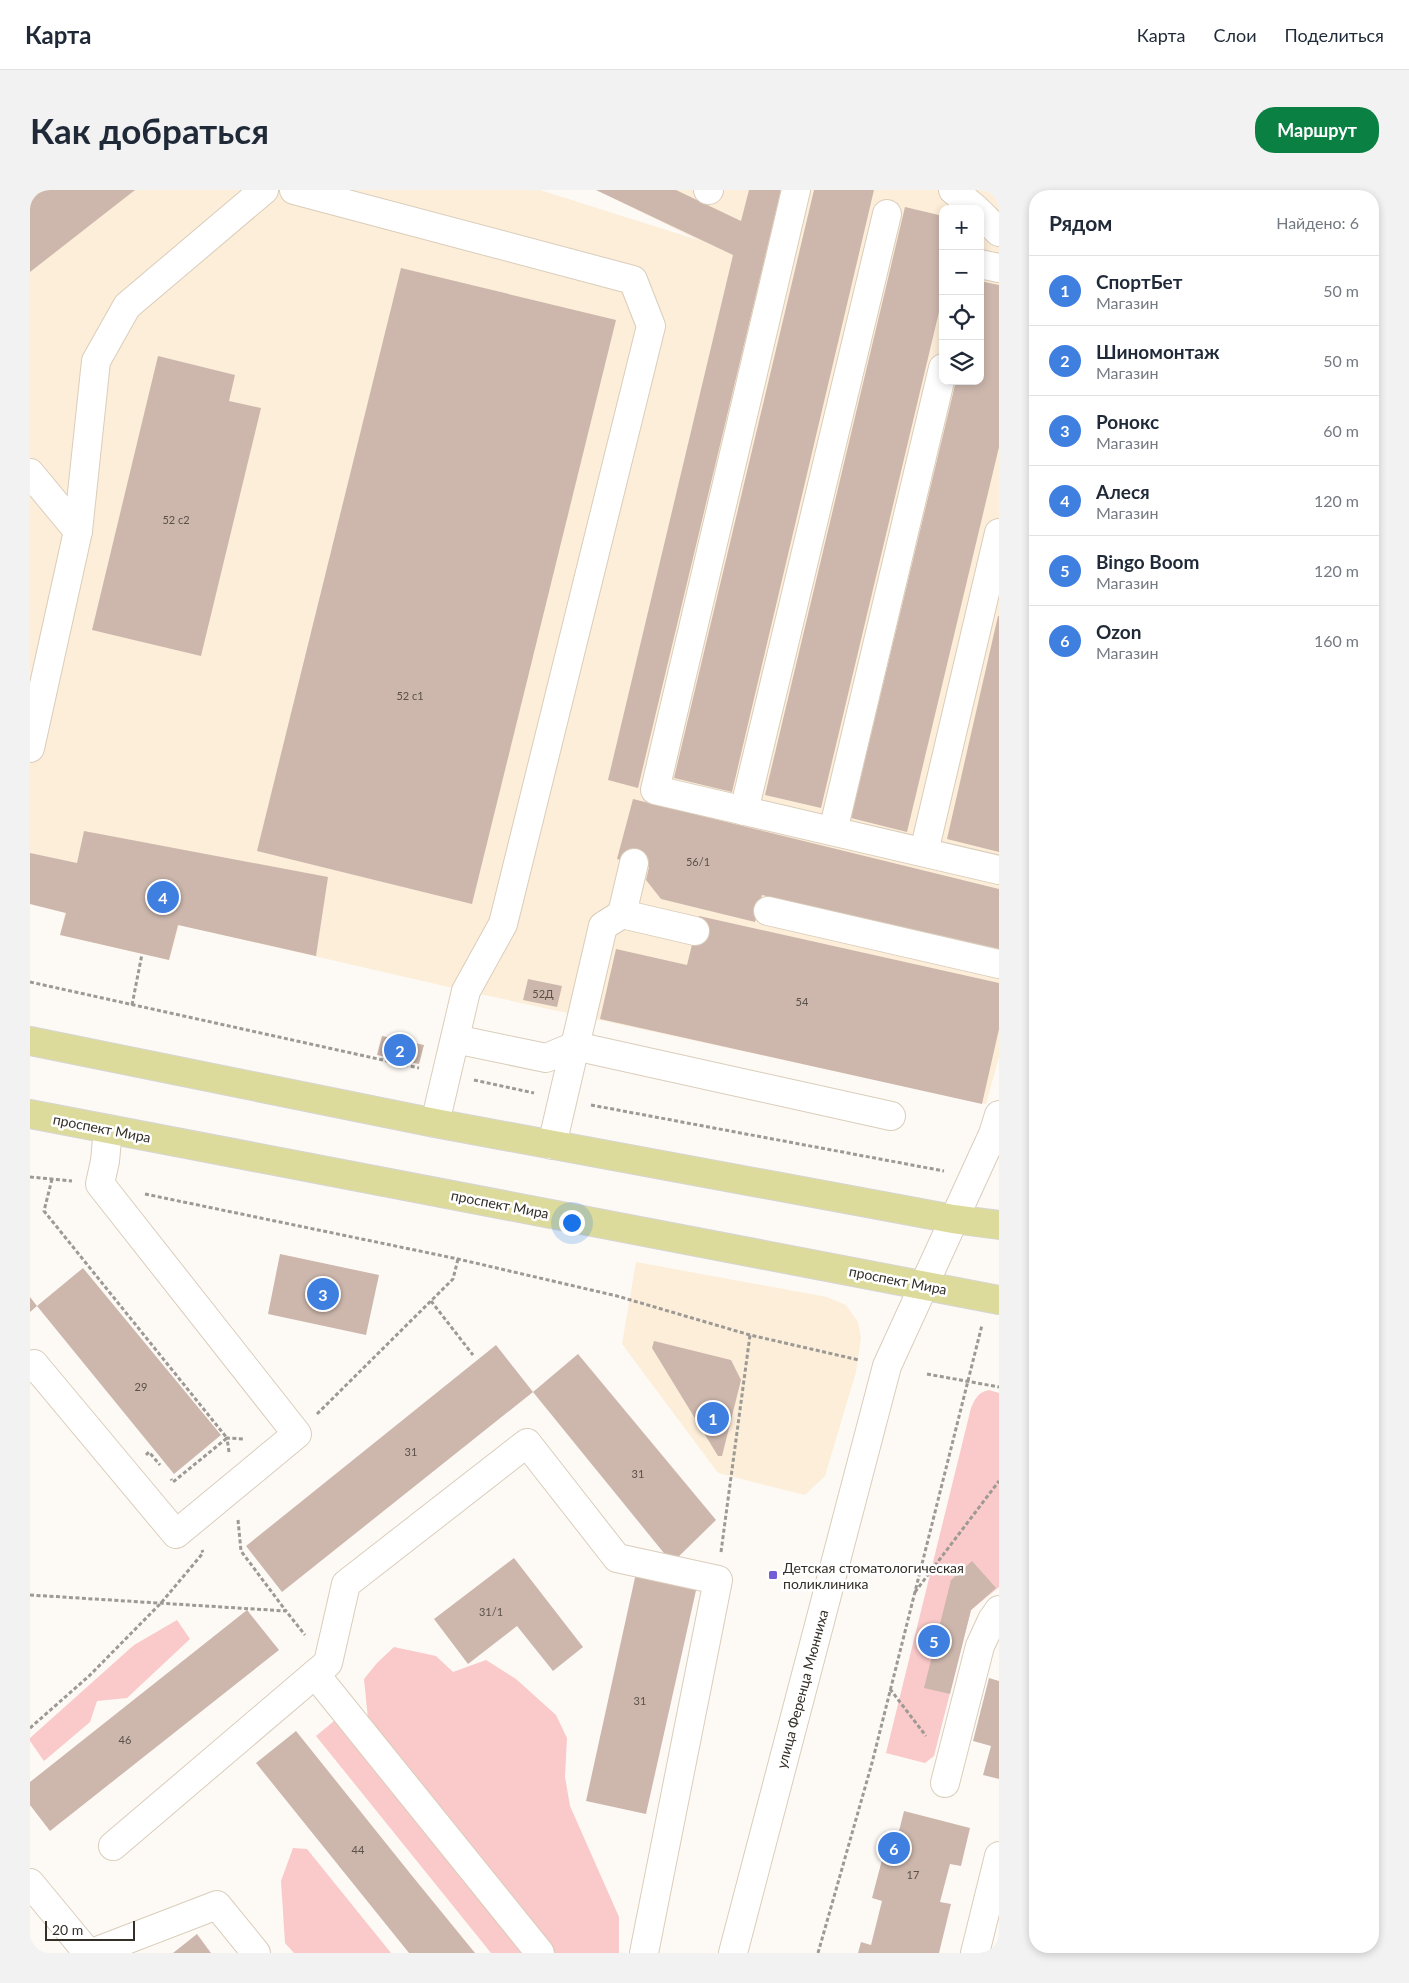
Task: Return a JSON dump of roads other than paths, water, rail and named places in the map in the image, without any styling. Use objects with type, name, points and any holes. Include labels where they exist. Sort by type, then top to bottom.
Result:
[{"type":"main road","points":[[30,1041],[435,1123],[953,1220],[999,1225]]},
{"type":"main road","name":"проспект Мира","points":[[30,1114],[999,1300]]},
{"type":"street","points":[[30,748],[78,531],[96,361],[127,306],[264,190]]},
{"type":"street","points":[[294,190],[633,280],[651,326],[503,924],[466,991],[435,1123]]},
{"type":"street","points":[[796,190],[656,790],[999,870]]},
{"type":"street","points":[[953,190],[971,205]]},
{"type":"street","points":[[744,811],[887,214]]},
{"type":"street","points":[[984,217],[999,232]]},
{"type":"street","points":[[984,265],[999,268]]},
{"type":"street","points":[[833,831],[939,385]]},
{"type":"street","points":[[30,473],[78,531]]},
{"type":"street","points":[[924,852],[999,533]]},
{"type":"street","points":[[552,1145],[603,926],[622,914],[634,863]]},
{"type":"street","points":[[768,911],[999,964]]},
{"type":"street","points":[[622,914],[695,931]]},
{"type":"street","points":[[455,1039],[546,1058],[575,1046],[891,1116]]},
{"type":"street","name":"улица Ференца Мюнниха","points":[[734,1953],[887,1366],[993,1134],[999,1115]]},
{"type":"street","points":[[30,1368],[34,1364],[176,1534],[297,1434],[100,1184],[106,1161],[108,1129]]},
{"type":"street","points":[[113,1846],[322,1668],[346,1584],[527,1443],[617,1558],[718,1580],[644,1953]]},
{"type":"street","points":[[947,1774],[980,1646],[992,1620],[999,1610]]},
{"type":"street","points":[[322,1668],[540,1953]]},
{"type":"street","points":[[975,1953],[999,1856]]},
{"type":"street","points":[[30,1883],[88,1953]]},
{"type":"street","points":[[92,1953],[217,1906],[256,1953]]},
{"type":"place","name":"Алеся","points":[[163,897]]},
{"type":"place","name":"Шиномонтаж","points":[[400,1050]]},
{"type":"place","name":"Ронокс","points":[[323,1294]]},
{"type":"place","name":"СпортБет","points":[[713,1418]]},
{"type":"place","name":"Детская стоматологическая поликлиника","points":[[773,1575]]},
{"type":"place","name":"Bingo Boom","points":[[934,1641]]},
{"type":"place","name":"Ozon","points":[[894,1848]]}]
